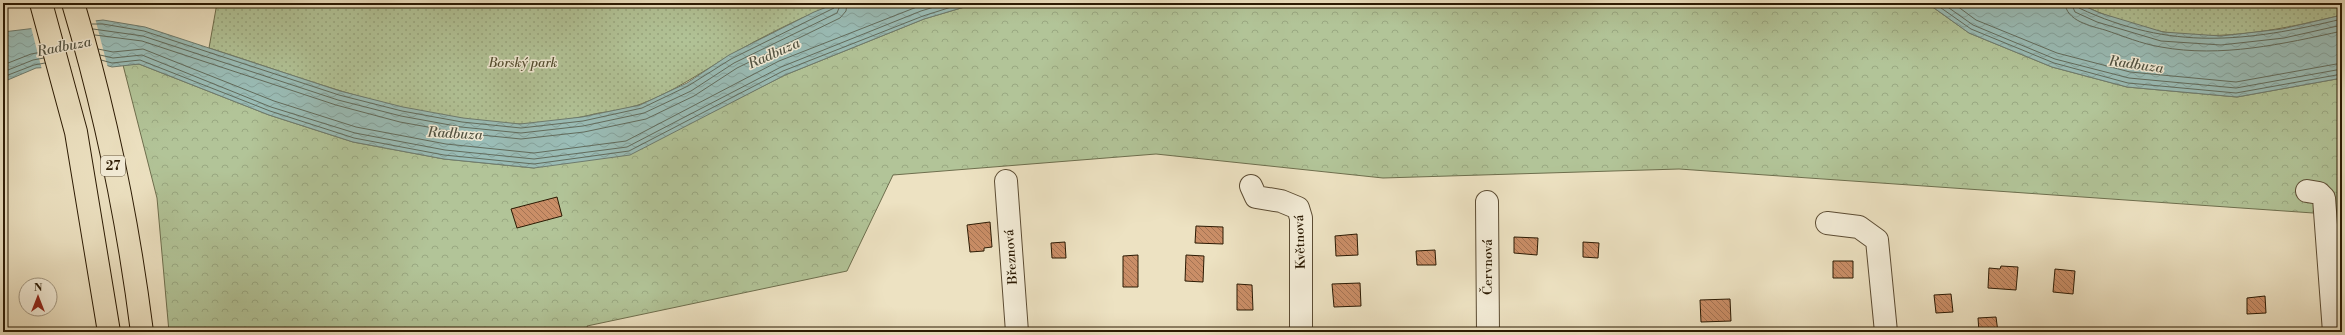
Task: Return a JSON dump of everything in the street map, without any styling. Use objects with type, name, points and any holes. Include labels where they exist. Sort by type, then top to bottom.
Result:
[{"type":"highway","name":"27","points":[[41,3],[76,132],[109,332]]},
{"type":"highway","name":"27","points":[[73,3],[106,123],[137,294],[142,332]]},
{"type":"street","name":"Březnová","points":[[1006,181],[1017,332]]},
{"type":"street","name":"Květnová","points":[[1251,186],[1256,197],[1281,201],[1298,208],[1302,218],[1301,332]]},
{"type":"street","points":[[2307,191],[2319,193],[2324,198],[2334,332]]},
{"type":"street","name":"Červnová","points":[[1487,202],[1488,332]]},
{"type":"street","points":[[1827,223],[1859,227],[1877,240],[1886,332]]},
{"type":"green space","name":"Borský park","points":[[217,3],[837,3],[768,34],[675,88],[641,104],[626,109],[570,119],[520,124],[440,116],[401,108],[324,86],[209,48]]},
{"type":"green space","points":[[978,3],[1927,3],[1969,33],[2052,67],[2127,87],[2237,97],[2342,78],[2342,215],[1679,169],[1383,178],[1156,154],[893,175],[847,271],[587,326],[589,332],[169,332],[157,198],[123,65],[139,64],[269,115],[353,142],[444,159],[534,168],[710,113],[785,75],[924,19]]},
{"type":"green space","points":[[2077,3],[2342,3],[2342,15],[2276,29],[2231,35],[2186,35],[2164,32],[2130,24]]},
{"type":"water","name":"Radbuza","points":[[837,3],[978,3],[924,19],[785,75],[630,155],[534,168],[444,159],[353,142],[269,115],[139,64],[112,67],[102,64],[36,68],[3,82],[3,32],[103,20],[145,27],[340,91],[403,107],[463,118],[520,124],[582,117],[640,105],[687,83],[729,55],[814,12]]},
{"type":"water","name":"Radbuza","points":[[1927,3],[2077,3],[2100,13],[2163,32],[2221,36],[2282,29],[2342,15],[2342,78],[2237,97],[2127,87],[2052,67],[1969,33]]},
{"type":"pier","points":[[95,18],[108,68],[82,66],[42,70],[31,27]]},
{"type":"building","points":[[557,197],[562,216],[517,228],[511,209]]},
{"type":"building","points":[[990,222],[992,247],[984,248],[984,251],[970,252],[967,225]]},
{"type":"building","points":[[1196,226],[1223,227],[1223,244],[1195,243]]},
{"type":"building","points":[[1357,234],[1358,255],[1336,256],[1335,236]]},
{"type":"building","points":[[1514,237],[1538,238],[1537,255],[1514,253]]},
{"type":"building","points":[[1065,242],[1066,258],[1052,258],[1051,243]]},
{"type":"building","points":[[1583,242],[1599,243],[1598,258],[1583,257]]},
{"type":"building","points":[[1435,250],[1436,265],[1417,265],[1416,251]]},
{"type":"building","points":[[1138,255],[1138,287],[1123,287],[1123,256]]},
{"type":"building","points":[[1186,255],[1204,256],[1203,282],[1185,281]]},
{"type":"building","points":[[1833,261],[1853,261],[1853,278],[1833,278]]},
{"type":"building","points":[[2001,266],[2018,267],[2016,290],[1988,288],[1989,268],[2000,269]]},
{"type":"building","points":[[2055,269],[2075,271],[2073,294],[2053,292]]},
{"type":"building","points":[[1360,283],[1361,306],[1334,307],[1332,284]]},
{"type":"building","points":[[1237,284],[1252,285],[1253,310],[1237,310]]},
{"type":"building","points":[[1951,294],[1953,312],[1936,313],[1934,295]]},
{"type":"building","points":[[2265,296],[2266,313],[2247,314],[2247,298]]},
{"type":"building","points":[[1730,299],[1731,321],[1701,322],[1700,300]]},
{"type":"building","points":[[1996,317],[1998,332],[1979,332],[1978,318]]}]
